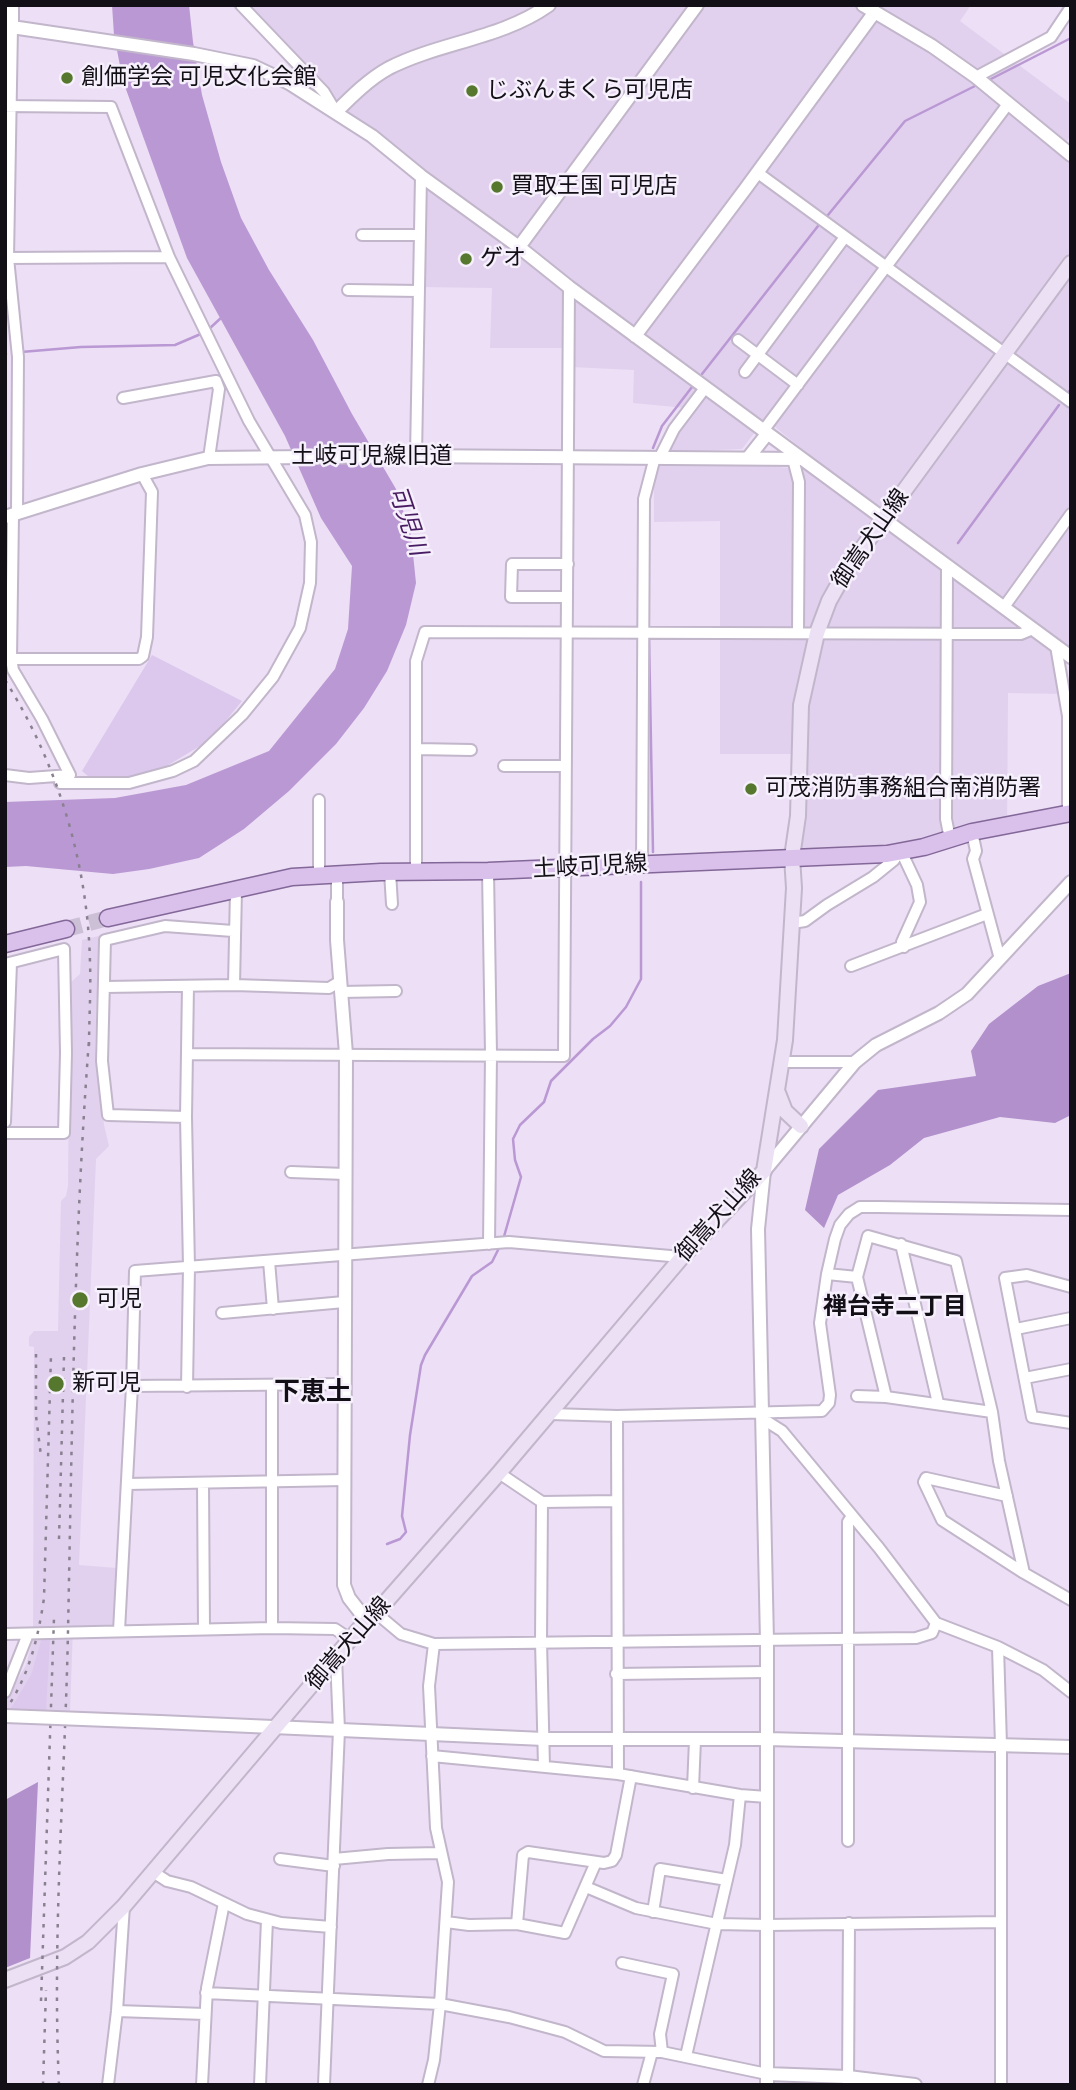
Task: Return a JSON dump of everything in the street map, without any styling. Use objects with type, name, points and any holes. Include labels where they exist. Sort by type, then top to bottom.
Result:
[{"type":"main road","name":"御嵩犬山線","points":[[5,1980],[77,1950],[124,1906],[350,1639],[499,1473],[682,1257],[764,1171],[783,1062],[792,923],[792,858],[798,816],[801,705],[817,633],[829,601],[848,569],[1071,263]]},
{"type":"main road","name":"土岐可児線","points":[[108,918],[292,877],[390,872],[488,872],[887,854],[972,832],[1070,813]]},
{"type":"main road","points":[[5,944],[66,929]]},
{"type":"main road","points":[[778,1091],[785,1111],[801,1126]]},
{"type":"street","points":[[5,775],[29,778],[70,775],[42,719],[13,670],[10,659],[18,357],[7,258],[9,26],[12,5]]},
{"type":"street","points":[[241,5],[324,92],[335,112]]},
{"type":"street","points":[[335,112],[367,82],[388,68],[518,23],[549,5]]},
{"type":"street","points":[[519,247],[697,5]]},
{"type":"street","points":[[976,77],[1051,37],[1071,8]]},
{"type":"street","points":[[635,336],[876,10],[976,77],[1071,155]]},
{"type":"street","points":[[9,26],[194,54],[253,66],[289,83],[372,136],[421,176],[798,459],[1071,657]]},
{"type":"street","points":[[748,458],[797,385],[1008,103]]},
{"type":"street","points":[[8,106],[111,107],[169,257],[249,421],[305,515],[311,542],[310,583],[300,628],[273,677],[242,715],[194,761],[173,771],[129,783],[60,783]]},
{"type":"street","points":[[758,173],[1071,402]]},
{"type":"street","points":[[412,456],[420,344],[421,176]]},
{"type":"street","points":[[362,235],[420,235]]},
{"type":"street","points":[[745,372],[845,237]]},
{"type":"street","points":[[7,258],[169,257]]},
{"type":"street","points":[[188,1054],[564,1056],[569,287]]},
{"type":"street","points":[[348,290],[419,291]]},
{"type":"street","points":[[738,340],[797,385]]},
{"type":"street","points":[[123,398],[216,381],[219,389],[209,458]]},
{"type":"street","points":[[642,865],[644,499],[657,457],[705,388]]},
{"type":"street","name":"土岐可児線旧道","points":[[12,515],[142,474],[209,458],[412,456],[798,459]]},
{"type":"street","points":[[798,459],[798,632]]},
{"type":"street","points":[[10,659],[139,659],[143,656],[148,628],[152,492],[142,474]]},
{"type":"street","points":[[1004,607],[1071,514]]},
{"type":"street","points":[[567,597],[511,597],[512,564],[568,564]]},
{"type":"street","points":[[947,566],[946,819],[950,839]]},
{"type":"street","points":[[416,872],[416,661],[425,632],[1021,634],[1033,629]]},
{"type":"street","points":[[1056,646],[1068,716],[1070,813]]},
{"type":"street","points":[[416,749],[471,750]]},
{"type":"street","points":[[504,766],[565,766]]},
{"type":"street","points":[[319,800],[319,876]]},
{"type":"street","points":[[972,832],[976,851],[973,859],[1000,959]]},
{"type":"street","points":[[792,923],[805,921],[873,877],[901,851],[917,885],[920,902],[902,942],[904,947]]},
{"type":"street","points":[[390,872],[392,904]]},
{"type":"street","points":[[488,872],[491,1054],[489,1244]]},
{"type":"street","points":[[337,874],[340,987],[346,1054],[344,1585],[349,1598],[371,1617],[401,1634],[434,1644],[916,1638],[932,1633],[936,1623]]},
{"type":"street","points":[[767,2079],[767,1641],[758,1229],[764,1171],[855,1062],[876,1045],[939,1013],[967,994],[1071,882]]},
{"type":"street","points":[[234,985],[233,931],[236,890]]},
{"type":"street","points":[[852,966],[987,914]]},
{"type":"street","points":[[186,1116],[108,1115],[102,1061],[105,940],[165,926],[233,931]]},
{"type":"street","points":[[5,1122],[8,963],[64,949],[64,1133],[5,1133]]},
{"type":"street","points":[[105,988],[234,985],[396,991]]},
{"type":"street","points":[[187,1387],[188,986]]},
{"type":"street","points":[[783,1062],[855,1062]]},
{"type":"street","points":[[291,1172],[345,1174]]},
{"type":"street","points":[[550,1413],[763,1416],[822,1411],[829,1403],[830,1395],[820,1323],[827,1275],[840,1225],[849,1214],[860,1207],[1071,1210]]},
{"type":"street","points":[[886,1396],[857,1277],[868,1236],[956,1261],[992,1412],[1024,1573]]},
{"type":"street","points":[[119,1631],[132,1386],[135,1271],[509,1242],[682,1257]]},
{"type":"street","points":[[901,1244],[938,1403]]},
{"type":"street","points":[[269,1261],[273,1309]]},
{"type":"street","points":[[827,1275],[857,1277]]},
{"type":"street","points":[[1071,1287],[1027,1275],[1005,1278],[1032,1417],[1071,1423]]},
{"type":"street","points":[[222,1313],[344,1303]]},
{"type":"street","points":[[1016,1329],[1071,1318]]},
{"type":"street","points":[[1025,1378],[1071,1369]]},
{"type":"street","points":[[132,1386],[344,1384]]},
{"type":"street","points":[[272,1386],[272,1628]]},
{"type":"street","points":[[856,1396],[886,1396],[992,1412]]},
{"type":"street","points":[[617,1416],[618,1774]]},
{"type":"street","points":[[763,1416],[782,1431],[936,1623],[999,1647],[1043,1670],[1071,1692]]},
{"type":"street","points":[[499,1473],[542,1502],[617,1501]]},
{"type":"street","points":[[1007,1496],[926,1478],[924,1482],[942,1520],[1071,1600]]},
{"type":"street","points":[[127,1484],[344,1480]]},
{"type":"street","points":[[203,1484],[204,1629]]},
{"type":"street","points":[[542,1502],[544,1767]]},
{"type":"street","points":[[848,1841],[848,1522],[852,1516]]},
{"type":"street","points":[[5,1634],[272,1628],[335,1629],[350,1639]]},
{"type":"street","points":[[5,1692],[28,1634]]},
{"type":"street","points":[[428,2085],[440,2004],[448,1882],[436,1828],[429,1686],[434,1644]]},
{"type":"street","points":[[999,1647],[1001,2085]]},
{"type":"street","points":[[324,2085],[339,1730],[335,1657]]},
{"type":"street","points":[[616,1674],[767,1672]]},
{"type":"street","points":[[5,1716],[544,1739],[848,1741],[1071,1747]]},
{"type":"street","points":[[693,1788],[695,1740]]},
{"type":"street","points":[[432,1756],[618,1774],[693,1788],[767,1797]]},
{"type":"street","points":[[517,1924],[523,1855],[528,1852],[604,1863],[612,1861],[616,1855],[631,1776]]},
{"type":"street","points":[[686,2056],[735,1845],[740,1795]]},
{"type":"street","points":[[280,1859],[334,1863],[388,1854],[440,1853]]},
{"type":"street","points":[[446,1922],[469,1925],[517,1924],[565,1933],[596,1862]]},
{"type":"street","points":[[653,1912],[660,1869],[727,1880]]},
{"type":"street","points":[[153,1872],[167,1881],[191,1887],[247,1914],[267,1920],[331,1927]]},
{"type":"street","points":[[586,1887],[635,1908],[717,1924],[1001,1922]]},
{"type":"street","points":[[202,2085],[206,1993],[225,1903]]},
{"type":"street","points":[[108,2085],[117,2011],[124,1906]]},
{"type":"street","points":[[260,2085],[267,1920]]},
{"type":"street","points":[[848,2081],[849,1923]]},
{"type":"street","points":[[622,1963],[673,1974],[657,2052],[643,2085]]},
{"type":"street","points":[[206,1993],[440,2004],[509,2017],[565,2032],[604,2051],[657,2052],[686,2056],[767,2079],[915,2085]]},
{"type":"street","points":[[117,2011],[205,2014]]},
{"type":"shaded area","points":[[112,5],[189,5],[202,95],[221,162],[241,218],[396,489],[411,535],[416,583],[406,625],[387,671],[364,708],[336,744],[289,791],[244,829],[199,858],[113,874],[26,866],[5,867],[5,802],[115,798],[186,785],[269,751],[335,669],[348,629],[352,566],[321,518],[285,436],[187,258],[123,81],[114,35]]},
{"type":"shaded area","points":[[241,5],[971,5],[960,21],[1071,104],[1071,135],[1062,148],[1071,155],[1071,644],[1065,652],[1057,647],[1064,694],[1008,693],[1007,826],[924,847],[792,857],[798,754],[720,754],[720,521],[654,522],[654,473],[659,457],[803,469],[928,550],[765,419],[742,449],[665,452],[686,408],[633,403],[634,370],[571,367],[571,348],[490,348],[492,288],[419,287],[420,176],[336,112]]},
{"type":"shaded area","points":[[152,655],[242,701],[210,740],[165,767],[127,780],[94,781],[82,771]]},
{"type":"shaded area","points":[[99,936],[95,1050],[109,1146],[96,1159],[79,1565],[116,1568],[114,1627],[73,1627],[70,1712],[5,1711],[5,1701],[26,1665],[33,1639],[34,1347],[29,1346],[29,1337],[34,1331],[58,1331],[61,1201],[66,1196],[68,1186],[70,983],[80,974],[82,940]]},
{"type":"shaded area","points":[[1071,973],[1071,1115],[1055,1123],[1000,1117],[924,1138],[890,1165],[838,1195],[824,1228],[805,1210],[819,1149],[878,1090],[976,1076],[971,1051],[989,1024],[1038,986]]},
{"type":"shaded area","points":[[42,1638],[50,1638],[46,1711],[10,1710],[31,1675]]},
{"type":"shaded area","points":[[38,1782],[30,1958],[5,1968],[5,1800]]},
{"type":"waterway","points":[[991,79],[1071,38]]},
{"type":"waterway","points":[[828,215],[905,121],[975,86]]},
{"type":"waterway","points":[[702,374],[818,226]]},
{"type":"waterway","points":[[209,329],[222,317]]},
{"type":"waterway","points":[[21,352],[81,347],[175,345],[203,333]]},
{"type":"waterway","points":[[653,448],[662,426],[692,387]]},
{"type":"waterway","points":[[1068,393],[1071,389]]},
{"type":"waterway","points":[[958,543],[1059,405]]},
{"type":"waterway","points":[[649,637],[653,852]]},
{"type":"waterway","points":[[503,1240],[521,1177],[515,1160],[513,1139],[520,1125],[544,1102],[551,1081],[610,1026],[626,1007],[641,979],[641,882]]},
{"type":"waterway","points":[[387,1544],[400,1539],[406,1532],[402,1516],[410,1435],[421,1365],[472,1276],[492,1262],[500,1246]]},
{"type":"tunnel","points":[[66,929],[108,918]]},
{"type":"railway","points":[[5,680],[24,712],[55,780],[76,852],[88,926],[89,1048]]},
{"type":"railway","points":[[59,2085],[58,1914],[74,1336],[89,1040]]},
{"type":"railway","points":[[36,1354],[36,1416],[41,1456]]},
{"type":"railway","points":[[5,1711],[31,1657],[44,1598],[51,1355]]},
{"type":"railway","points":[[59,1539],[64,1357]]},
{"type":"railway","points":[[41,2001],[54,1618]]},
{"type":"railway","points":[[43,2085],[46,1990]]},
{"type":"place","name":"創価学会 可児文化会館","points":[[67,78]]},
{"type":"place","name":"じぶんまくら可児店","points":[[472,91]]},
{"type":"place","name":"買取王国 可児店","points":[[497,187]]},
{"type":"place","name":"ゲオ","points":[[466,259]]},
{"type":"place","name":"可茂消防事務組合南消防署","points":[[751,789]]},
{"type":"place","name":"可児","points":[[80,1300]]},
{"type":"place","name":"新可児","points":[[56,1384]]},
{"type":"district","name":"禅台寺二丁目","points":[[895,1307]]},
{"type":"district","name":"下恵土","points":[[313,1393]]},
{"type":"water label","name":"可児川","points":[[407,521]]}]
